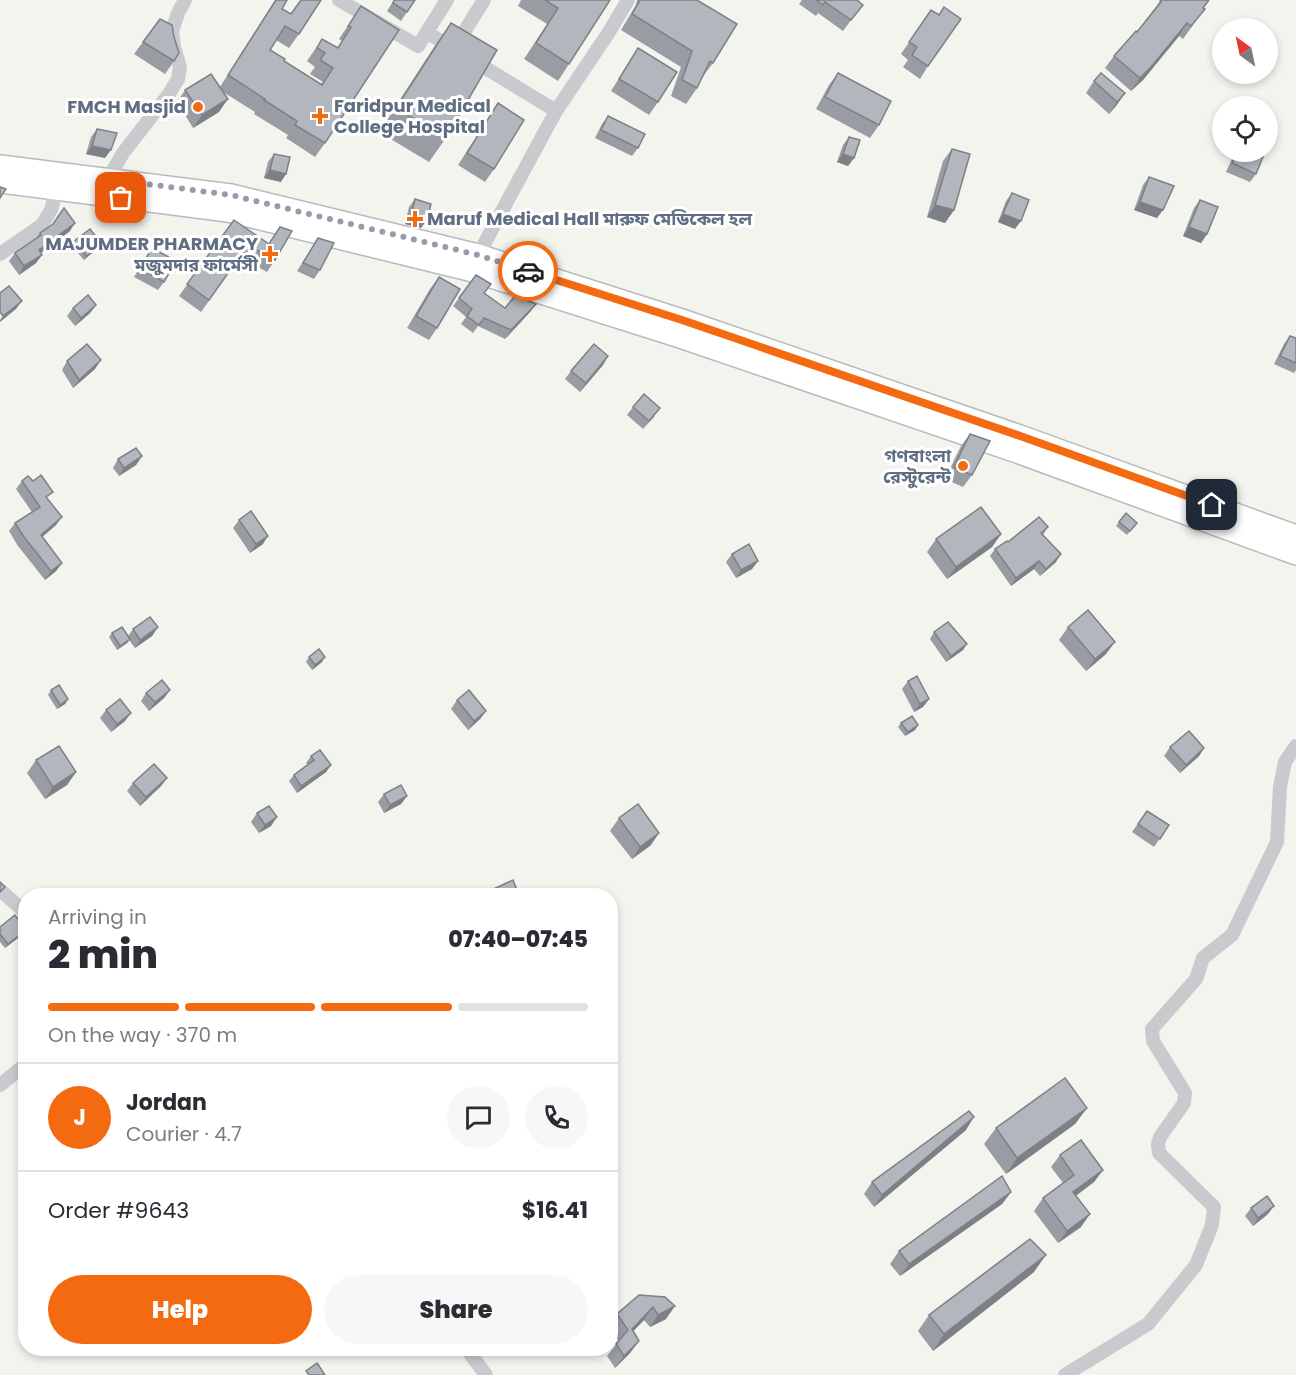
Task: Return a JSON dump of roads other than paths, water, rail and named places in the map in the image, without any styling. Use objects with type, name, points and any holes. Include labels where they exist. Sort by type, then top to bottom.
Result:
[{"type":"highway","points":[[0,166],[106,187]]},
{"type":"highway","points":[[0,182],[57,189],[106,187],[231,195],[312,223],[474,263],[682,320],[1023,437],[1296,536]]},
{"type":"highway","points":[[474,263],[677,336],[960,433],[1296,554]]},
{"type":"street","points":[[106,187],[123,153],[178,80],[180,67],[172,30],[185,0]]},
{"type":"street","points":[[339,0],[417,46],[447,0]]},
{"type":"street","points":[[454,48],[484,0]]},
{"type":"street","points":[[474,263],[556,111],[609,32],[627,0]]},
{"type":"street","points":[[427,33],[556,111]]},
{"type":"street","points":[[0,254],[42,225],[51,210],[57,189]]},
{"type":"street","points":[[1065,1375],[1148,1324],[1196,1265],[1212,1226],[1214,1207],[1159,1154],[1160,1137],[1184,1103],[1185,1093],[1153,1041],[1152,1029],[1197,979],[1203,958],[1232,935],[1277,842],[1280,787],[1285,762],[1296,746]]},
{"type":"street","points":[[0,890],[18,906]]},
{"type":"street","points":[[0,1085],[18,1070]]},
{"type":"street","points":[[472,1356],[486,1375]]},
{"type":"place","name":"FMCH Masjid","points":[[198,107]]},
{"type":"place","name":"Faridpur Medical College Hospital","points":[[320,116]]},
{"type":"place","name":"Maruf Medical Hall মারুফ মেডিকেল হল","points":[[415,219]]},
{"type":"place","name":"MAJUMDER PHARMACY মজুমদার ফার্মেসী","points":[[270,254]]},
{"type":"place","name":"গণবাংলা রেস্টুরেন্ট","points":[[963,466]]}]
